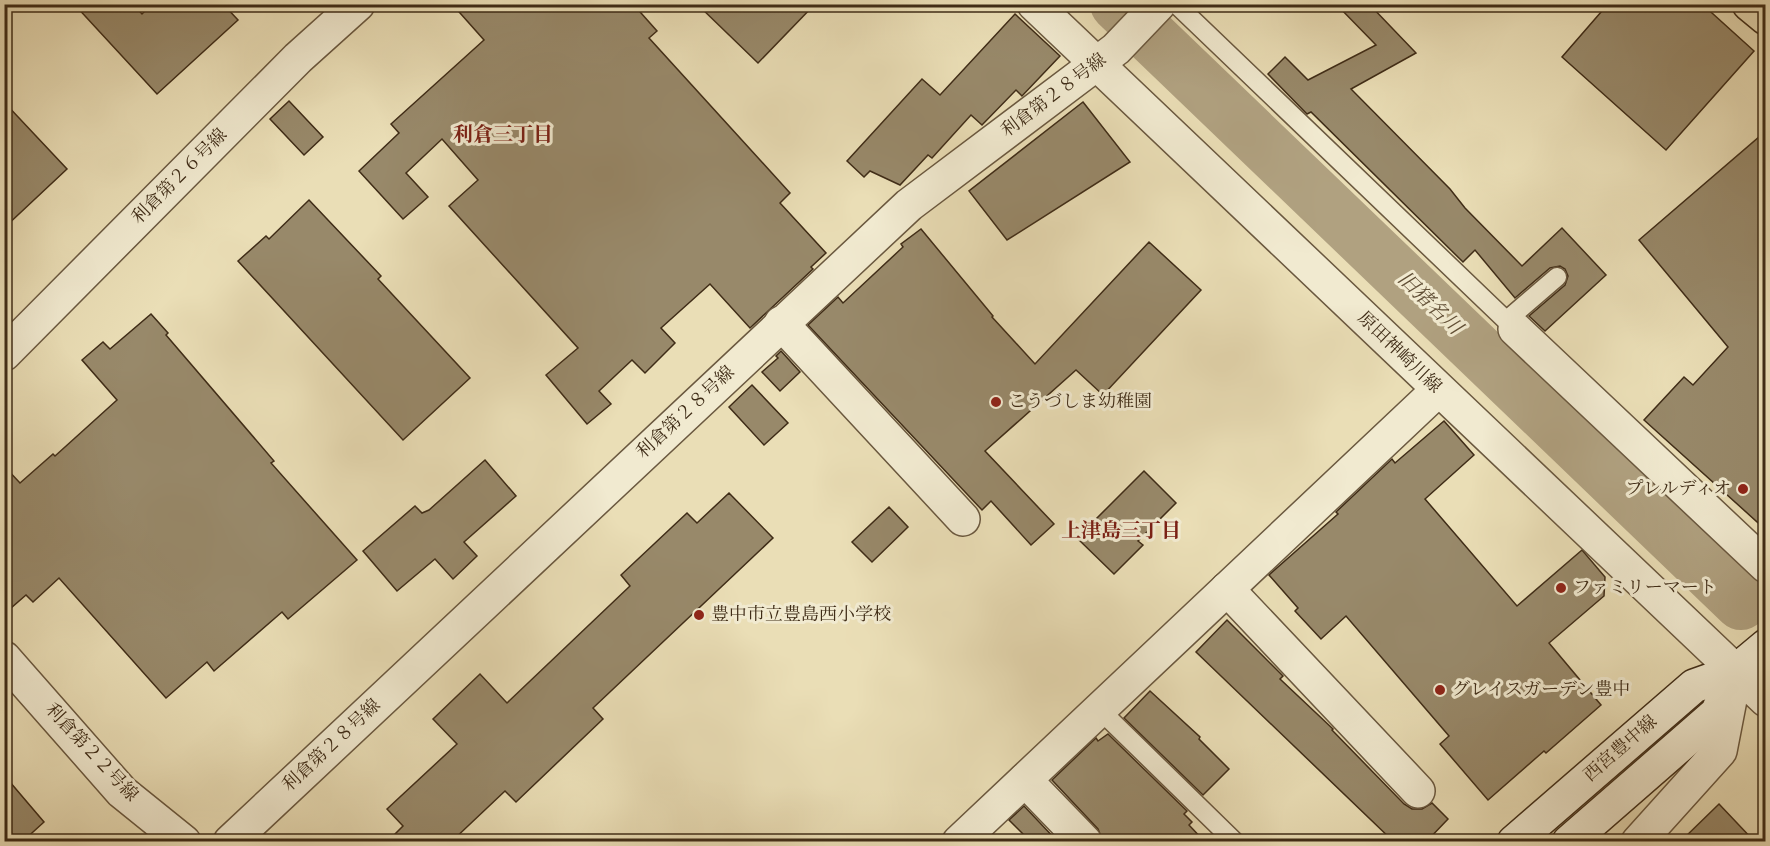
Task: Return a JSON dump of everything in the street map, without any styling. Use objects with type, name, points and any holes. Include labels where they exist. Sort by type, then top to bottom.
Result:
[{"type":"main road","points":[[1749,4],[1766,18]]},
{"type":"street","name":"利倉第２６号線","points":[[4,354],[298,58],[358,4]]},
{"type":"street","name":"原田神崎川線","points":[[1034,4],[1106,56],[1438,390],[1766,700]]},
{"type":"street","name":"利倉第２８号線","points":[[230,842],[909,205],[1106,56],[1164,5]]},
{"type":"street","points":[[781,323],[963,519]]},
{"type":"street","points":[[1511,324],[1766,566]]},
{"type":"street","points":[[959,842],[1438,390]]},
{"type":"street","points":[[1227,589],[1418,791]]},
{"type":"street","name":"西宮豊中線","points":[[1514,842],[1694,686],[1736,671],[1766,646]]},
{"type":"street","name":"利倉第２２号線","points":[[4,658],[122,792],[184,842]]},
{"type":"street","points":[[1638,842],[1720,751],[1736,671]]},
{"type":"street","name":"西宮豊中線","points":[[1569,842],[1717,713],[1736,671]]},
{"type":"street","points":[[1025,780],[1085,842]]},
{"type":"lane","points":[[1164,5],[1511,324],[1557,277]]},
{"type":"lane","points":[[1100,710],[1235,842]]},
{"type":"building","points":[[74,4],[133,4],[142,14],[152,4],[223,4],[238,20],[157,94]]},
{"type":"building","points":[[452,4],[633,4],[657,31],[649,38],[790,193],[780,203],[826,253],[811,267],[813,269],[750,328],[710,284],[661,328],[675,343],[645,373],[632,360],[599,391],[611,404],[587,424],[546,375],[578,348],[449,206],[478,180],[442,139],[406,173],[428,197],[403,219],[359,171],[399,133],[391,124],[484,40]]},
{"type":"building","points":[[697,4],[815,4],[758,63]]},
{"type":"building","points":[[1336,4],[1369,4],[1416,53],[1351,89],[1522,266],[1562,228],[1606,275],[1545,331],[1529,316],[1565,285],[1568,276],[1565,269],[1560,266],[1550,268],[1515,298],[1475,250],[1463,262],[1311,112],[1307,114],[1268,74],[1285,57],[1308,80],[1376,45]]},
{"type":"building","points":[[1608,4],[1702,4],[1754,51],[1666,150],[1562,57]]},
{"type":"building","points":[[1015,14],[1060,56],[1022,96],[1016,90],[982,125],[971,115],[932,158],[928,155],[900,185],[870,171],[864,177],[847,161],[922,79],[940,95]]},
{"type":"building","points":[[289,101],[323,137],[304,155],[270,119]]},
{"type":"building","points":[[4,102],[67,169],[4,228]]},
{"type":"building","points":[[1083,102],[1130,162],[1007,240],[969,191]]},
{"type":"building","points":[[1766,131],[1766,530],[1644,420],[1684,377],[1693,385],[1728,347],[1639,240]]},
{"type":"building","points":[[309,200],[381,276],[378,279],[470,378],[403,440],[238,261],[266,236],[269,239]]},
{"type":"building","points":[[921,229],[992,317],[1035,364],[1149,242],[1201,290],[1103,395],[1076,370],[985,451],[1054,524],[1031,545],[991,501],[982,510],[808,325],[838,297],[843,303],[903,247],[901,244]]},
{"type":"building","points":[[151,314],[168,333],[166,335],[274,461],[271,463],[357,560],[288,619],[282,612],[214,671],[207,662],[166,698],[59,578],[33,602],[26,595],[4,614],[4,466],[20,483],[53,454],[55,456],[117,400],[82,360],[103,342],[110,349]]},
{"type":"building","points":[[781,351],[800,372],[780,391],[762,372],[778,358],[776,356]]},
{"type":"building","points":[[752,385],[788,423],[764,445],[729,407]]},
{"type":"building","points":[[1444,421],[1474,455],[1425,499],[1517,606],[1582,550],[1605,577],[1604,596],[1549,643],[1601,705],[1488,800],[1440,744],[1449,736],[1346,616],[1321,639],[1295,611],[1298,608],[1269,575],[1338,514],[1336,512],[1392,459],[1395,463]]},
{"type":"building","points":[[485,460],[516,496],[464,542],[477,556],[453,579],[435,559],[397,591],[363,551],[415,506],[422,513],[429,510]]},
{"type":"building","points":[[1144,471],[1176,503],[1138,541],[1143,545],[1114,574],[1077,538]]},
{"type":"building","points":[[729,493],[773,538],[593,708],[603,719],[516,802],[505,791],[451,842],[387,842],[403,826],[387,809],[457,744],[433,719],[480,674],[507,703],[630,586],[621,575],[687,513],[697,523]]},
{"type":"building","points":[[889,507],[908,527],[872,562],[852,542]]},
{"type":"building","points":[[1227,620],[1283,676],[1280,679],[1333,729],[1404,804],[1412,809],[1422,809],[1432,803],[1448,819],[1426,842],[1394,842],[1196,652]]},
{"type":"building","points":[[1150,691],[1200,737],[1199,739],[1229,769],[1203,795],[1124,718]]},
{"type":"building","points":[[1108,734],[1187,811],[1184,814],[1192,822],[1189,825],[1205,842],[1103,842],[1098,829],[1052,780],[1096,738],[1098,741]]},
{"type":"building","points":[[4,775],[44,822],[22,842],[19,842],[4,824]]},
{"type":"building","points":[[1719,804],[1755,842],[1680,842]]},
{"type":"building","points":[[1024,806],[1058,842],[1031,842],[1009,820]]},
{"type":"waterway","name":"旧猪名川","points":[[1117,4],[1741,603]]},
{"type":"place","name":"こうづしま幼稚園","points":[[996,402]]},
{"type":"place","name":"プレルディオ","points":[[1743,489]]},
{"type":"place","name":"ファミリーマート","points":[[1561,588]]},
{"type":"place","name":"豊中市立豊島西小学校","points":[[699,615]]},
{"type":"place","name":"グレイスガーデン豊中","points":[[1440,690]]},
{"type":"district","name":"利倉三丁目","points":[[503,136]]},
{"type":"district","name":"上津島三丁目","points":[[1121,532]]}]
